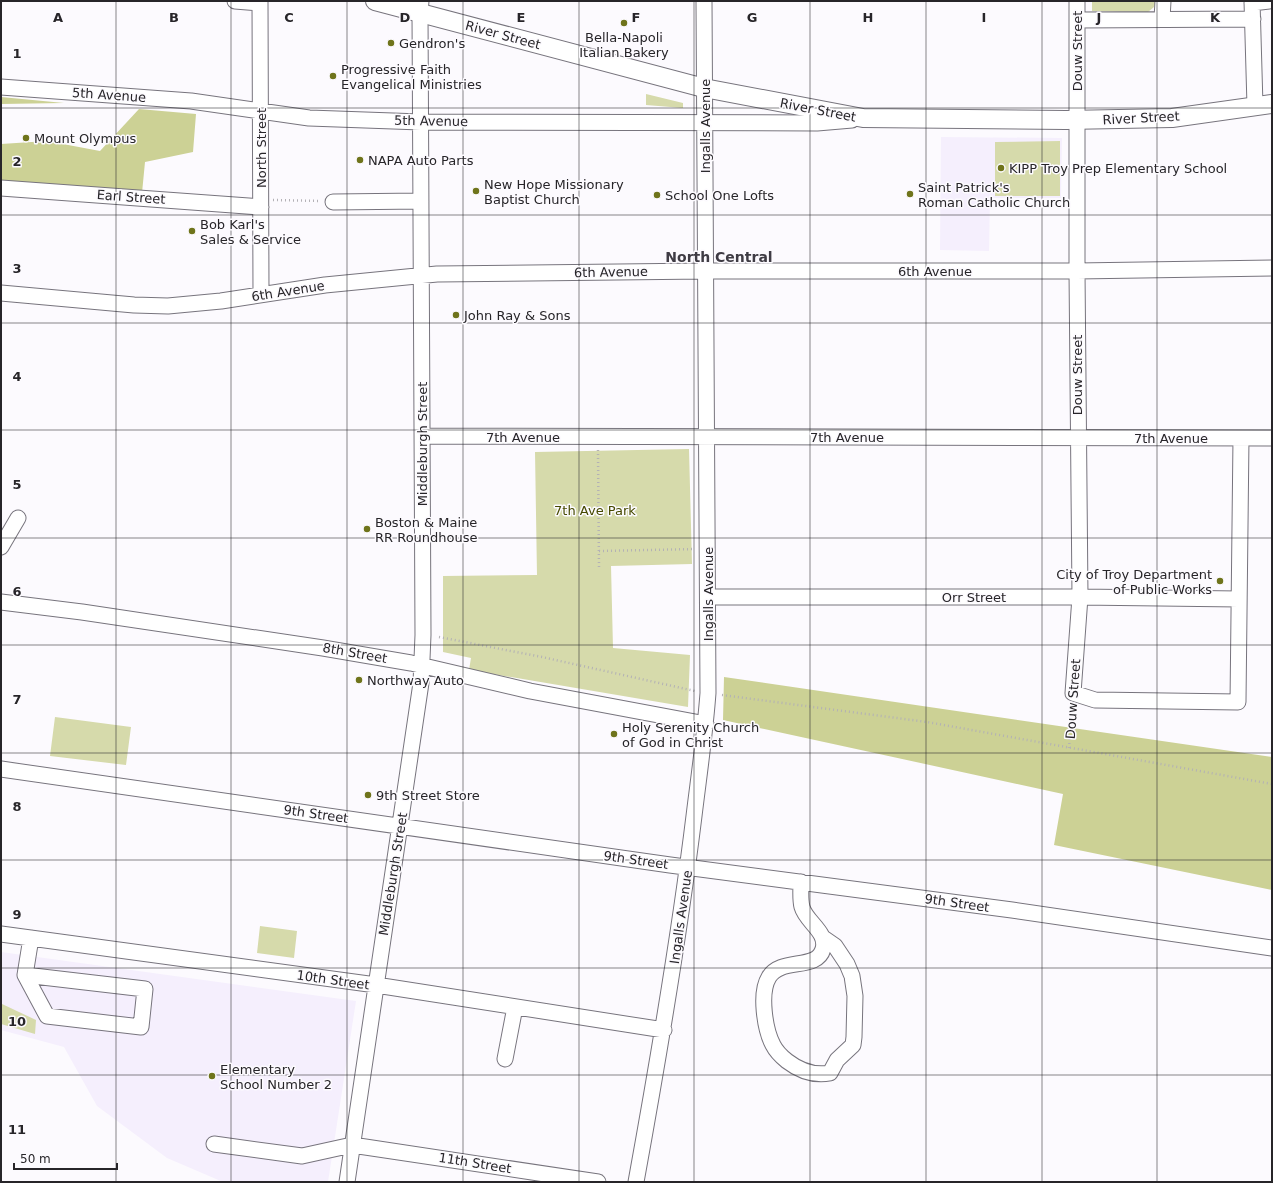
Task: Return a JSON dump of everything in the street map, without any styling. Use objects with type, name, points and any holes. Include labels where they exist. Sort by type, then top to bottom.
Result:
[{"type":"main road","name":"River Street","points":[[375,1],[421,7],[704,88],[863,118],[1077,120],[1172,118],[1263,105]]},
{"type":"street","points":[[235,1],[260,2]]},
{"type":"street","name":"Ingalls Avenue","points":[[636,1182],[664,1030],[688,867],[706,724],[708,693],[704,1]]},
{"type":"street","name":"Douw Street","points":[[1073,693],[1080,597],[1077,271],[1077,1]]},
{"type":"street","points":[[1162,19],[1163,1]]},
{"type":"street","points":[[1263,105],[1252,2],[1269,1]]},
{"type":"street","name":"North Street","points":[[260,2],[261,294]]},
{"type":"street","name":"Middleburgh Street","points":[[347,1182],[421,683],[423,635],[421,7]]},
{"type":"street","points":[[1077,20],[1253,19]]},
{"type":"street","name":"5th Avenue","points":[[1,86],[191,101],[309,118],[421,122],[817,123],[863,118]]},
{"type":"street","name":"Earl Street","points":[[1,188],[261,204]]},
{"type":"street","points":[[333,202],[421,201]]},
{"type":"street","name":"6th Avenue","points":[[1,293],[134,305],[168,306],[221,301],[325,285],[421,275],[705,271],[1077,271],[1272,268]]},
{"type":"street","name":"7th Avenue","points":[[422,436],[1272,438]]},
{"type":"street","points":[[1073,693],[1095,700],[1238,702],[1241,438]]},
{"type":"street","points":[[1,547],[18,518]]},
{"type":"street","name":"Orr Street","points":[[708,597],[1080,597],[1240,599]]},
{"type":"street","name":"8th Street","points":[[1,602],[82,612],[315,646],[422,666],[530,691],[706,724]]},
{"type":"street","name":"9th Street","points":[[1,769],[195,798],[400,825],[688,867],[1012,910],[1272,948]]},
{"type":"street","points":[[801,882],[802,906],[807,917],[822,937],[835,946],[847,964],[852,976],[855,996],[853,1045],[837,1060],[830,1073],[818,1075],[794,1066],[782,1057],[773,1046],[767,1031],[764,1006],[765,989],[769,977],[776,970],[784,966],[803,964],[818,957],[824,944],[822,937]]},
{"type":"street","name":"10th Street","points":[[1,934],[376,985],[664,1030]]},
{"type":"street","points":[[25,975],[145,989],[141,1027],[47,1016],[25,975],[31,938]]},
{"type":"street","points":[[505,1059],[515,1007]]},
{"type":"street","points":[[214,1144],[302,1156],[352,1145]]},
{"type":"street","name":"11th Street","points":[[352,1145],[598,1182]]},
{"type":"path","points":[[261,204],[333,202]]},
{"type":"path","points":[[598,437],[599,567]]},
{"type":"path","points":[[599,550],[707,549]]},
{"type":"path","points":[[439,637],[689,690],[927,722],[1069,749],[1272,784]]},
{"type":"path","name":"Douw Street","points":[[1069,749],[1073,693]]},
{"type":"shaded area","name":"KIPP Troy Prep Elementary School","points":[[941,137],[1062,138],[1061,198],[990,198],[989,251],[940,250]]},
{"type":"shaded area","name":"Elementary School Number 2","points":[[1,952],[356,1001],[328,1182],[223,1182],[167,1158],[97,1106],[64,1047],[1,1030]]},
{"type":"green space","points":[[1092,1],[1156,1],[1154,7],[1148,12],[1092,11]]},
{"type":"green space","points":[[646,94],[683,103],[683,108],[646,105]]},
{"type":"green space","points":[[1,97],[64,103],[1,104]]},
{"type":"green space","points":[[139,109],[196,114],[193,152],[145,162],[142,193],[1,181],[1,144],[47,141],[100,151]]},
{"type":"green space","points":[[1060,141],[1060,196],[995,196],[995,142]]},
{"type":"green space","name":"7th Ave Park","points":[[689,449],[692,564],[611,566],[613,648],[690,655],[688,707],[469,670],[471,658],[443,652],[443,576],[537,575],[535,452]]},
{"type":"green space","points":[[724,677],[1272,757],[1272,890],[1054,845],[1063,794],[723,720]]},
{"type":"green space","points":[[55,717],[131,727],[126,765],[50,756]]},
{"type":"green space","points":[[260,926],[297,931],[294,958],[257,953]]},
{"type":"green space","points":[[1,1001],[2,1004],[36,1020],[35,1034],[1,1024]]},
{"type":"place","name":"Bella-Napoli Italian Bakery","points":[[624,23]]},
{"type":"place","name":"Gendron's","points":[[391,43]]},
{"type":"place","name":"Progressive Faith Evangelical Ministries","points":[[333,76]]},
{"type":"place","name":"Mount Olympus","points":[[26,138]]},
{"type":"place","name":"NAPA Auto Parts","points":[[360,160]]},
{"type":"place","name":"KIPP Troy Prep Elementary School","points":[[1001,168]]},
{"type":"place","name":"New Hope Missionary Baptist Church","points":[[476,191]]},
{"type":"place","name":"Saint Patrick's Roman Catholic Church","points":[[910,194]]},
{"type":"place","name":"School One Lofts","points":[[657,195]]},
{"type":"place","name":"Bob Karl's Sales & Service","points":[[192,231]]},
{"type":"place","name":"John Ray & Sons","points":[[456,315]]},
{"type":"place","name":"Boston & Maine RR Roundhouse","points":[[367,529]]},
{"type":"place","name":"City of Troy Department of Public Works","points":[[1220,581]]},
{"type":"place","name":"Northway Auto","points":[[359,680]]},
{"type":"place","name":"Holy Serenity Church of God in Christ","points":[[614,734]]},
{"type":"place","name":"9th Street Store","points":[[368,795]]},
{"type":"place","name":"Elementary School Number 2","points":[[212,1076]]},
{"type":"district","name":"North Central","points":[[719,257]]}]
